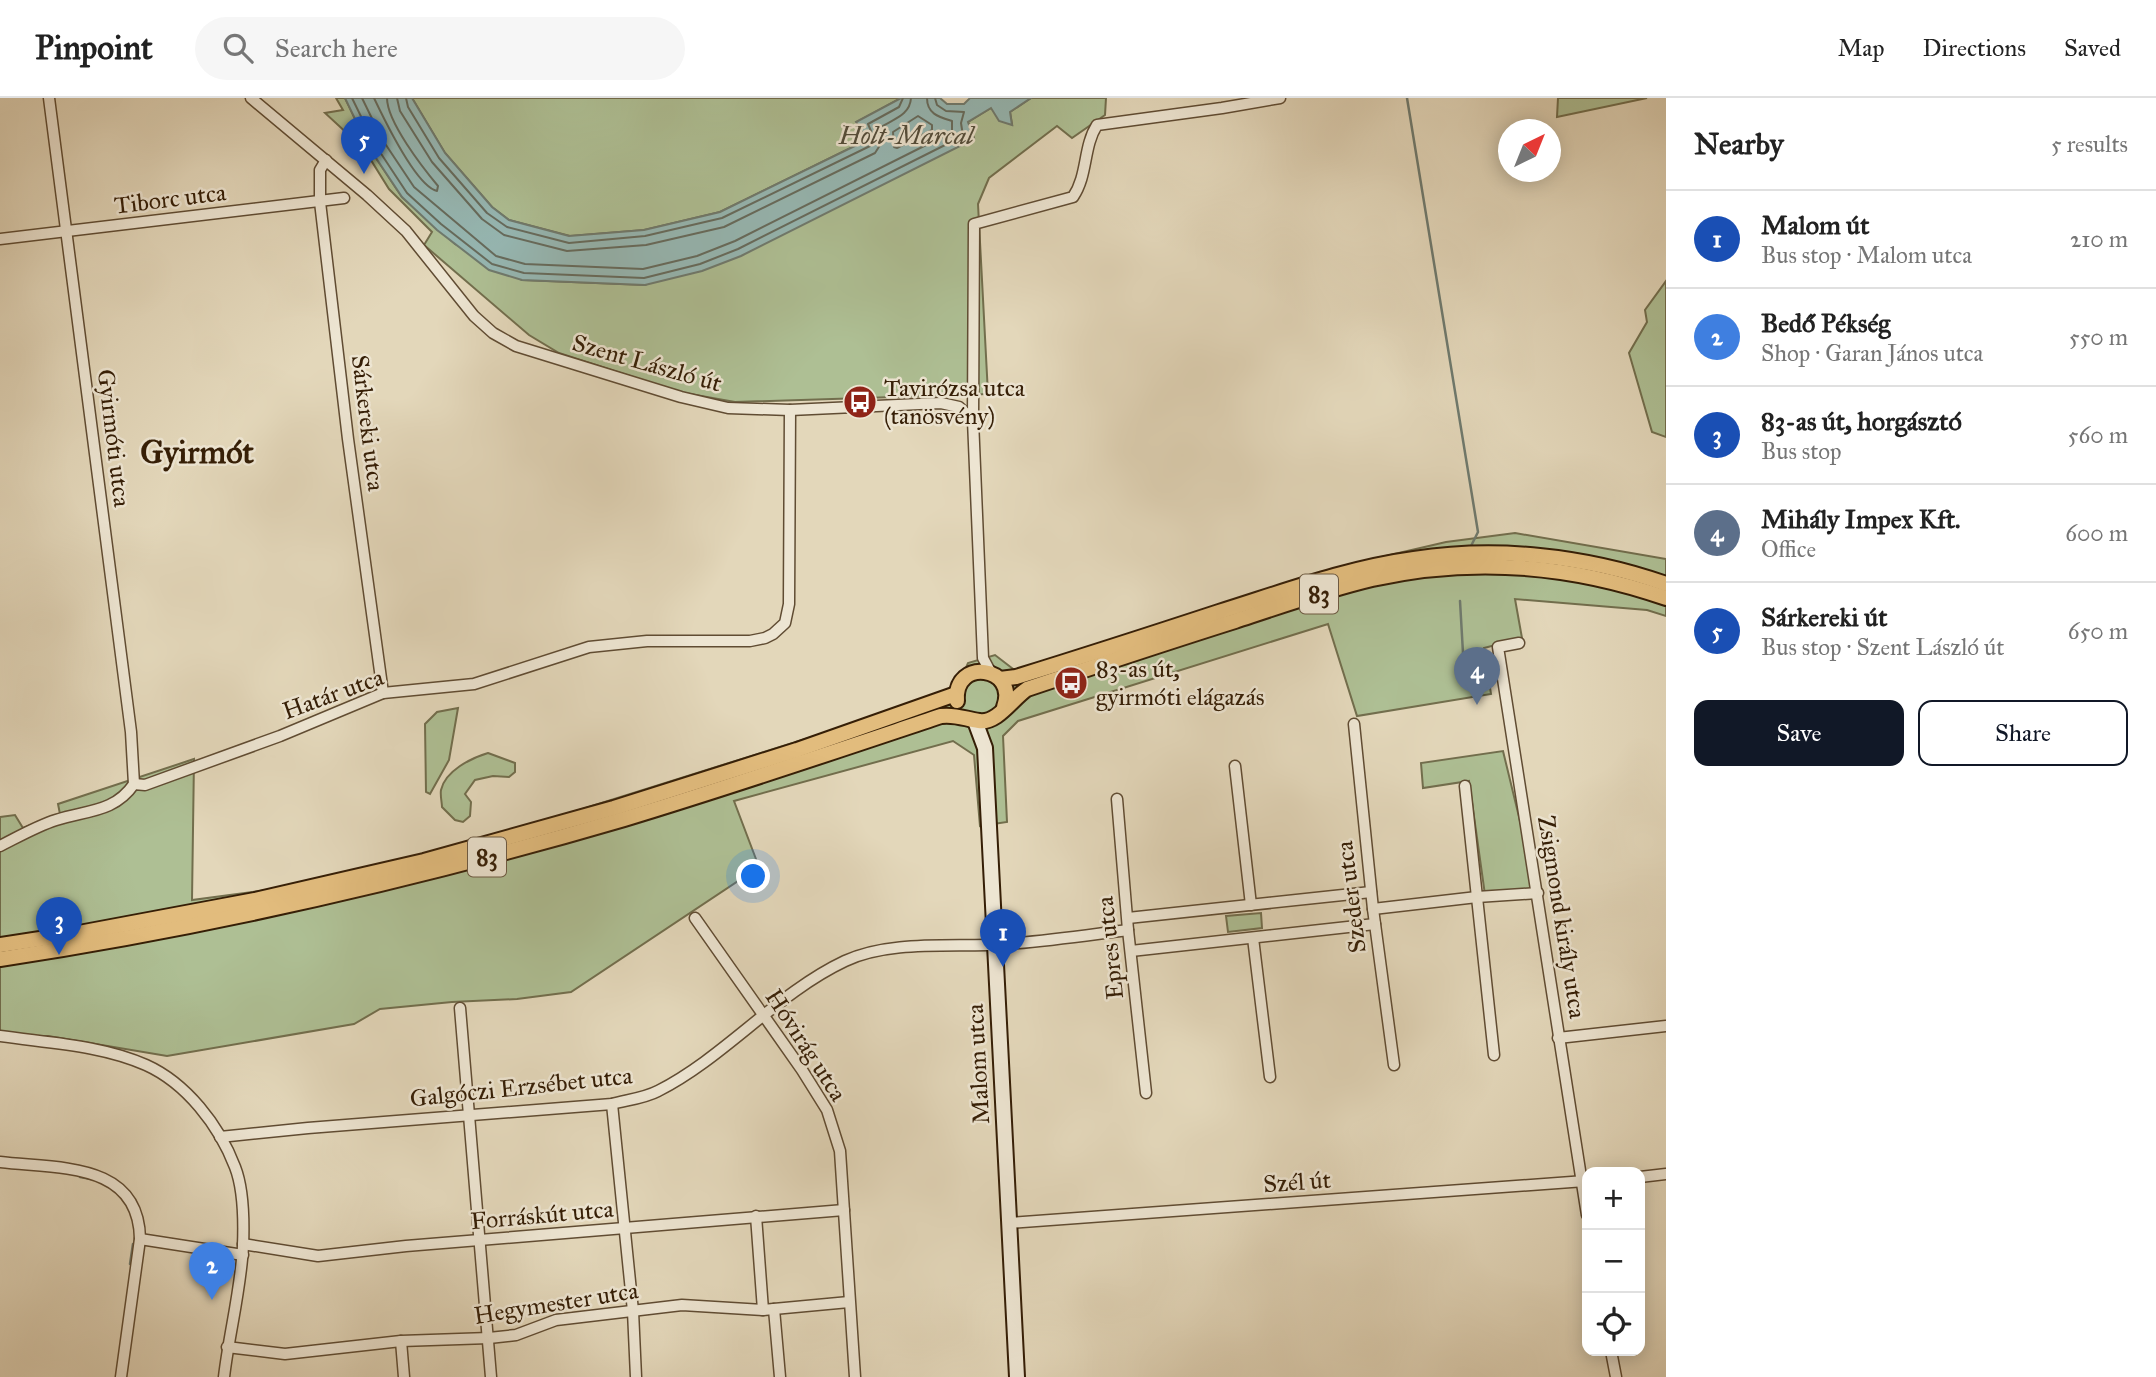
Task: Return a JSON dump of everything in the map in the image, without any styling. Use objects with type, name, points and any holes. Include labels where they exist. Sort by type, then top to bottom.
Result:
[{"type":"main road","name":"83","points":[[970,674],[977,672],[1016,677],[1307,584],[1415,558],[1467,554],[1536,556],[1623,570],[1666,584]]},
{"type":"main road","name":"83","points":[[0,959],[251,914],[429,873],[626,818],[941,716],[991,720],[1027,689],[1317,594],[1400,574],[1454,567],[1499,566],[1549,570],[1619,583],[1666,597]]},
{"type":"main road","points":[[970,674],[959,686],[957,694],[961,711],[971,719],[985,748]]},
{"type":"main road","points":[[996,676],[1007,693],[1004,709]]},
{"type":"main road","name":"83","points":[[0,945],[255,900],[424,861],[627,804],[797,750],[957,694]]},
{"type":"main road","points":[[985,748],[991,720]]},
{"type":"main road","name":"Malom utca","points":[[985,748],[1017,1377]]},
{"type":"street","name":"Gyirmóti utca","points":[[49,98],[131,732],[134,784]]},
{"type":"street","name":"Szent László út","points":[[251,98],[406,231],[474,316],[516,346],[681,397],[728,408],[790,410],[941,403],[959,407],[973,420]]},
{"type":"street","points":[[996,676],[983,658],[973,420],[974,223],[1073,197],[1081,185],[1089,138],[1097,125],[1280,98]]},
{"type":"street","name":"Sárkereki utca","points":[[326,160],[320,170],[320,202],[350,452],[383,692]]},
{"type":"street","name":"Tiborc utca","points":[[0,239],[344,198]]},
{"type":"street","name":"Határ utca","points":[[0,846],[54,820],[116,804],[134,784],[145,785],[280,736],[383,692],[474,684],[589,647],[647,641],[750,641],[765,638],[781,628],[788,614],[790,410]]},
{"type":"street","name":"Zsigmond király utca","points":[[1519,643],[1498,647],[1538,893],[1558,1038],[1582,1171]]},
{"type":"street","points":[[970,674],[983,658]]},
{"type":"street","name":"Szeder utca","points":[[1354,724],[1371,892],[1394,1065]]},
{"type":"street","points":[[1235,766],[1251,905]]},
{"type":"street","points":[[1465,786],[1494,1055]]},
{"type":"street","name":"Epres utca","points":[[1117,799],[1146,1093]]},
{"type":"street","points":[[1128,918],[1371,892]]},
{"type":"street","points":[[1373,909],[1538,893]]},
{"type":"street","name":"Hóvirág utca","points":[[695,918],[827,1110],[840,1151],[855,1377]]},
{"type":"street","points":[[1131,951],[1375,924]]},
{"type":"street","name":"Galgóczi Erzsébet utca","points":[[220,1138],[470,1114],[612,1104],[655,1093],[679,1079],[808,983],[845,961],[863,954],[899,948],[1004,944],[1128,930]]},
{"type":"street","points":[[1254,938],[1270,1077]]},
{"type":"street","points":[[460,1008],[491,1377]]},
{"type":"street","points":[[1558,1038],[1666,1026]]},
{"type":"street","points":[[0,1036],[84,1048],[145,1065],[168,1078],[197,1104],[220,1138],[236,1168],[243,1214],[243,1249],[224,1377]]},
{"type":"street","points":[[612,1104],[633,1311],[636,1377]]},
{"type":"street","points":[[0,1162],[93,1173],[113,1181],[134,1205],[140,1220],[140,1239],[121,1377]]},
{"type":"street","points":[[1645,1176],[1666,1174]]},
{"type":"street","name":"Szél út","points":[[1009,1223],[1582,1182]]},
{"type":"street","name":"Forráskút utca","points":[[140,1239],[318,1255],[845,1210]]},
{"type":"street","points":[[756,1216],[763,1310]]},
{"type":"street","name":"Hegymester utca","points":[[228,1347],[285,1354],[401,1341],[516,1335],[555,1320],[682,1305],[763,1310],[849,1302]]},
{"type":"street","points":[[774,1309],[780,1377]]},
{"type":"street","points":[[401,1341],[404,1377]]},
{"type":"street","points":[[1612,1356],[1616,1377]]},
{"type":"green space","points":[[336,98],[345,98],[368,146],[402,197],[455,244],[522,280],[645,285],[974,138],[968,122],[991,108],[1012,124],[1010,112],[1031,98],[1106,98],[1105,115],[1072,138],[1057,126],[989,178],[978,204],[988,394],[735,402],[679,392],[559,353],[529,335],[424,245],[432,232],[389,189],[364,149],[325,113],[343,110]]},
{"type":"green space","points":[[412,98],[901,98],[857,122],[867,140],[720,212],[644,230],[570,236],[509,220],[492,207],[445,153]]},
{"type":"green space","points":[[1558,98],[1647,98],[1557,117]]},
{"type":"green space","points":[[1666,281],[1666,437],[1652,432],[1629,353],[1647,322],[1645,310]]},
{"type":"green space","points":[[1515,533],[1666,559],[1666,616],[1647,610],[1515,599],[1522,638],[1484,648],[1491,694],[1357,716],[1328,624],[1018,721],[1003,736],[1007,822],[980,826],[974,755],[953,741],[734,801],[759,867],[571,992],[517,999],[380,1009],[354,1024],[167,1056],[48,1036],[0,1036],[0,817],[15,815],[23,828],[60,814],[58,804],[194,759],[192,900],[297,886],[423,859],[955,692],[968,663],[995,655],[1021,675],[1204,610],[1347,565],[1446,542]]},
{"type":"green space","points":[[458,708],[449,760],[430,794],[426,792],[425,724],[437,712]]},
{"type":"green space","points":[[1503,751],[1527,850],[1531,889],[1485,895],[1469,781],[1423,788],[1421,763]]},
{"type":"green space","points":[[488,753],[515,763],[515,772],[509,777],[493,776],[475,780],[465,794],[471,802],[470,816],[463,822],[455,820],[442,807],[443,783],[460,766]]},
{"type":"green space","points":[[1261,913],[1262,928],[1228,932],[1226,916]]},
{"type":"water","name":"Holt-Marcal","points":[[345,98],[412,98],[445,153],[492,207],[509,220],[569,236],[644,230],[720,212],[867,140],[856,122],[901,98],[940,98],[947,104],[964,104],[970,98],[1031,98],[1010,112],[1012,125],[999,121],[991,108],[968,122],[974,139],[741,256],[702,271],[645,285],[522,280],[489,270],[437,230],[402,197],[368,146]]},
{"type":"waterway","points":[[1407,98],[1478,532],[1470,548]]},
{"type":"waterway","points":[[1460,601],[1463,653]]},
{"type":"waterway","points":[[80,1177],[91,1179]]},
{"type":"waterway","points":[[130,1264],[133,1244]]},
{"type":"place","name":"Sárkereki út","points":[[364,174]]},
{"type":"place","name":"Tavirózsa utca (tanösvény)","points":[[860,402]]},
{"type":"place","name":"83-as út, gyirmóti elágazás","points":[[1071,683]]},
{"type":"place","name":"Mihály Impex Kft.","points":[[1477,705]]},
{"type":"place","name":"83-as út, horgásztó","points":[[59,955]]},
{"type":"place","name":"Malom út","points":[[1003,967]]},
{"type":"place","name":"Bedő Pékség","points":[[212,1300]]},
{"type":"district","name":"Gyirmót","points":[[197,452]]}]
